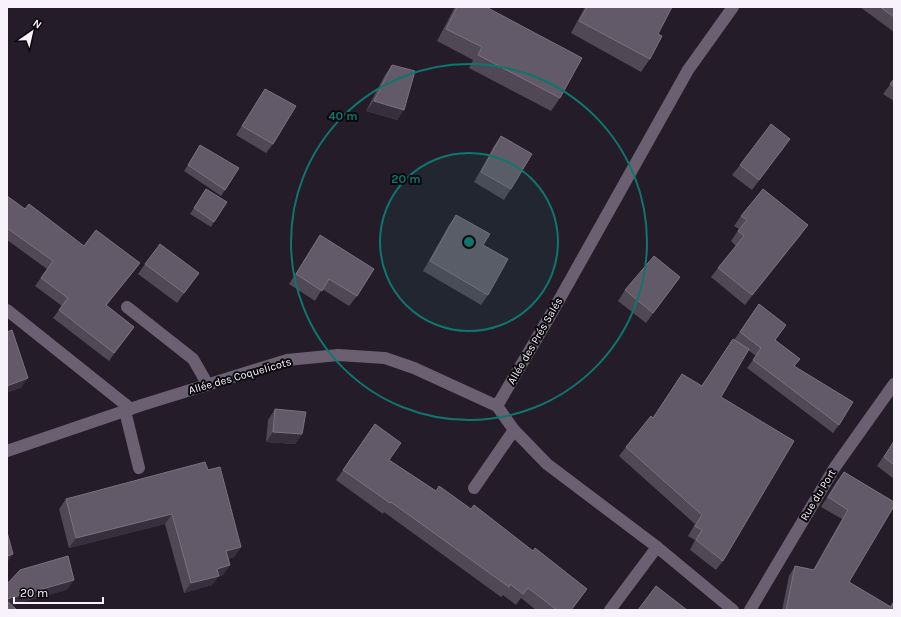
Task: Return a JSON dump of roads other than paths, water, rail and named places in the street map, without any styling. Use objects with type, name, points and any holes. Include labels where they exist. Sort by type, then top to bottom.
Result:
[{"type":"street","name":"Allée des Prés Salés","points":[[497,406],[554,309],[688,70],[733,7]]},
{"type":"street","points":[[128,307],[193,359],[208,385]]},
{"type":"street","points":[[7,310],[128,410],[139,468]]},
{"type":"street","name":"Allée des Coquelicots","points":[[7,451],[128,410],[287,360],[338,356],[385,358],[414,368],[497,406]]},
{"type":"street","name":"Rue du Port","points":[[750,610],[835,467],[894,384]]},
{"type":"street","points":[[497,406],[514,430],[547,464],[657,547],[733,610]]},
{"type":"street","points":[[474,488],[514,430]]},
{"type":"street","points":[[610,610],[657,547]]}]
